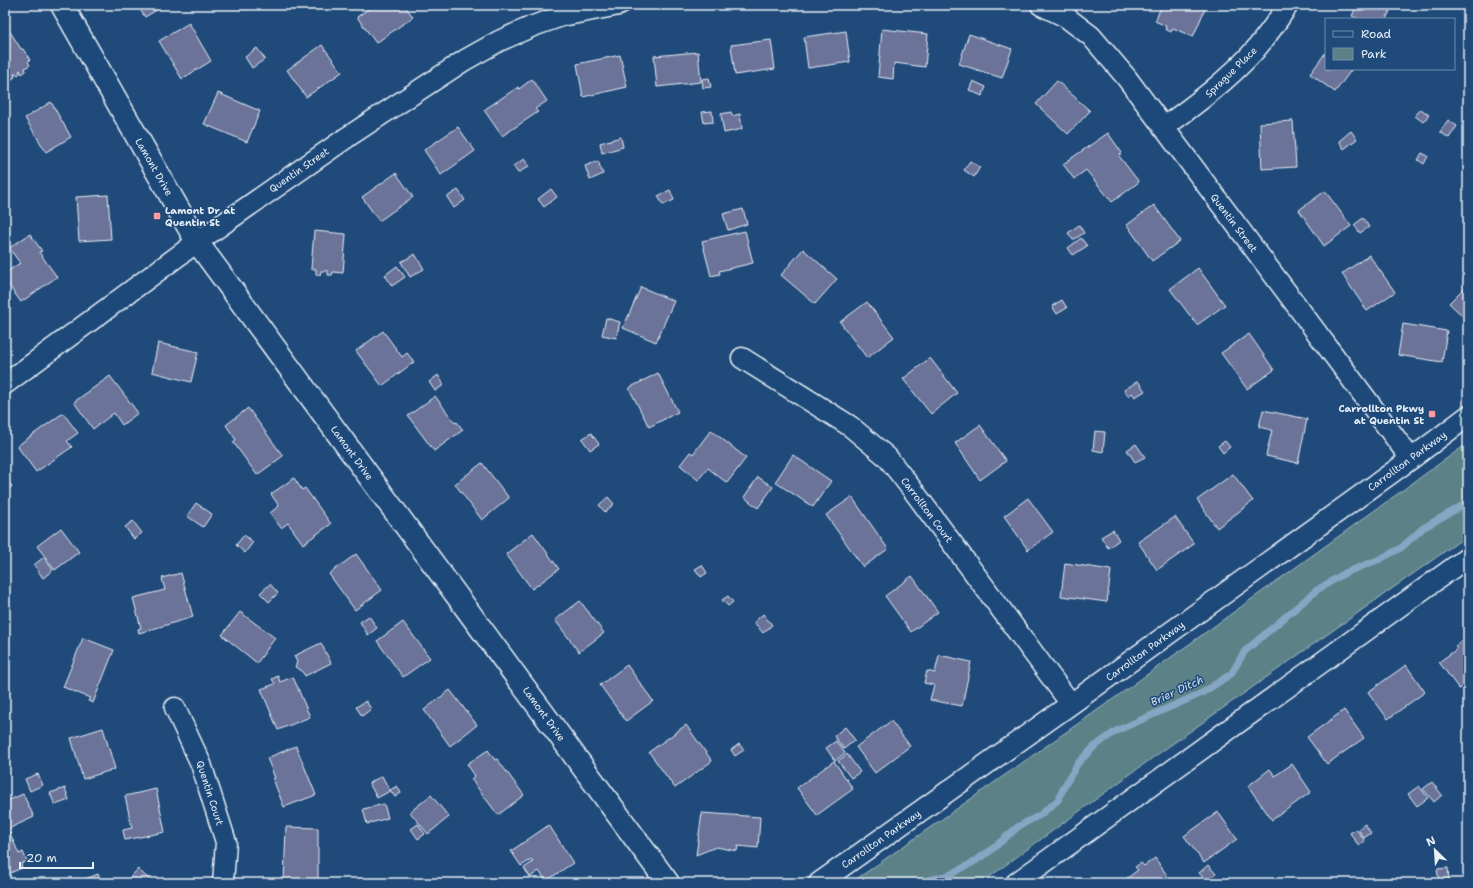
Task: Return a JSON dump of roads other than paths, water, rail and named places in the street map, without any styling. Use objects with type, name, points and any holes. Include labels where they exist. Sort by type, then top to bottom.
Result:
[{"type":"street","name":"Lamont Drive","points":[[62,5],[197,242],[668,883]]},
{"type":"street","name":"Quentin Street","points":[[5,384],[197,242],[349,136],[472,56],[499,41],[533,26],[562,16],[619,5]]},
{"type":"street","name":"Quentin Street","points":[[1041,5],[1066,17],[1091,36],[1126,77],[1411,459]]},
{"type":"street","name":"Sprague Place","points":[[1163,128],[1210,93],[1232,74],[1256,49],[1288,5]]},
{"type":"street","name":"Carrollton Court","points":[[742,358],[850,426],[887,458],[915,493],[1071,704]]},
{"type":"street","name":"Carrollton Parkway","points":[[819,883],[1071,704],[1411,459],[1468,416]]},
{"type":"street","points":[[1016,883],[1468,557]]},
{"type":"street","name":"Quentin Court","points":[[175,708],[201,764],[226,842],[223,883]]},
{"type":"waterway","name":"Brier Ditch","points":[[918,883],[949,875],[972,863],[990,851],[1019,826],[1040,815],[1058,800],[1078,763],[1094,747],[1116,731],[1202,693],[1231,674],[1245,651],[1317,590],[1345,573],[1380,559],[1401,548],[1423,528],[1468,501]]},
{"type":"place","name":"Lamont Dr at Quentin St","points":[[157,216]]},
{"type":"place","name":"Carrollton Pkwy at Quentin St","points":[[1432,414]]}]
